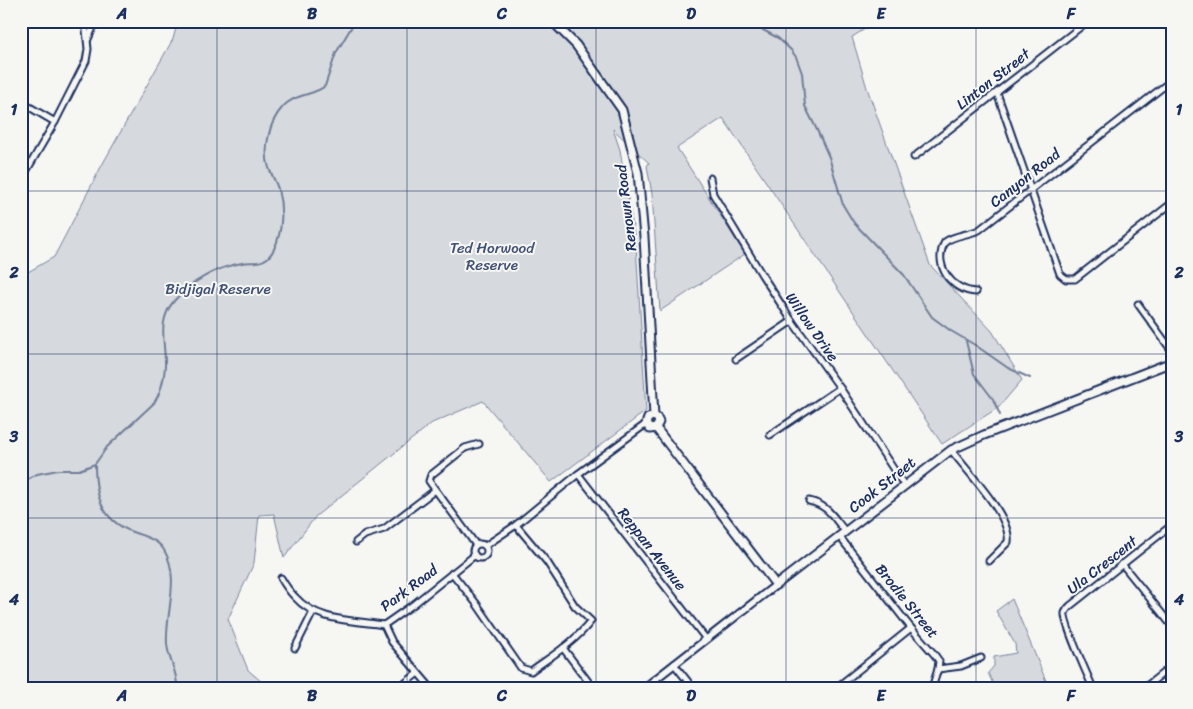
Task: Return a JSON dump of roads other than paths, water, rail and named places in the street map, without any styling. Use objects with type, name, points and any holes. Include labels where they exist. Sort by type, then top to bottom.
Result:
[{"type":"main road","name":"Renown Road","points":[[552,21],[576,45],[622,110],[638,173],[644,237],[654,416]]},
{"type":"main road","name":"Cook Street","points":[[776,585],[951,450],[984,435],[1172,362]]},
{"type":"main road","points":[[654,416],[659,420],[659,425],[656,428],[650,429],[646,424],[648,418],[654,416]]},
{"type":"main road","points":[[656,428],[776,585]]},
{"type":"street","points":[[21,180],[55,122],[86,61],[88,42],[85,21]]},
{"type":"street","points":[[88,42],[96,21]]},
{"type":"street","name":"Linton Street","points":[[914,157],[1088,21]]},
{"type":"street","name":"Canyon Road","points":[[976,292],[957,286],[946,275],[941,258],[942,247],[948,240],[979,230],[1172,80]]},
{"type":"street","points":[[997,92],[1060,274],[1066,279],[1074,279],[1172,203]]},
{"type":"street","points":[[21,102],[55,122]]},
{"type":"street","name":"Willow Drive","points":[[710,178],[713,194],[762,275],[904,485]]},
{"type":"street","points":[[1138,304],[1172,350]]},
{"type":"street","points":[[736,359],[792,321]]},
{"type":"street","points":[[770,435],[840,388]]},
{"type":"street","points":[[485,546],[516,525],[578,474],[646,424]]},
{"type":"street","points":[[476,545],[429,481],[430,475],[465,448],[479,444]]},
{"type":"street","points":[[951,450],[999,512],[1008,531],[1008,542],[989,561]]},
{"type":"street","name":"Reppan Avenue","points":[[578,474],[706,639]]},
{"type":"street","points":[[356,542],[365,535],[384,529],[434,490]]},
{"type":"street","name":"Brodie Street","points":[[809,501],[824,507],[911,628],[934,654],[939,662],[938,669]]},
{"type":"street","points":[[452,573],[476,603],[521,668],[532,671],[580,636],[591,621],[575,606],[547,562],[516,525]]},
{"type":"street","name":"Ula Crescent","points":[[1093,688],[1079,657],[1066,622],[1065,613],[1070,606],[1172,525]]},
{"type":"street","points":[[476,545],[485,546]]},
{"type":"street","points":[[476,545],[473,548],[474,555],[480,558],[485,556],[487,552],[485,546]]},
{"type":"street","name":"Park Road","points":[[281,578],[295,598],[313,612],[322,616],[384,625],[414,604],[474,555]]},
{"type":"street","points":[[1122,564],[1172,626]]},
{"type":"street","name":"Cook Street","points":[[644,688],[776,585]]},
{"type":"street","points":[[295,648],[313,612]]},
{"type":"street","points":[[384,625],[392,642],[431,688]]},
{"type":"street","points":[[836,688],[911,628]]},
{"type":"street","points":[[563,648],[593,688]]},
{"type":"street","points":[[932,688],[938,669],[961,666],[981,658]]},
{"type":"street","points":[[674,664],[693,688]]},
{"type":"street","points":[[1144,688],[1172,666]]},
{"type":"street","points":[[399,688],[418,673]]},
{"type":"waterway","points":[[21,483],[37,474],[58,470],[79,470],[95,464],[107,447],[154,403],[159,395],[165,367],[163,333],[165,317],[174,301],[180,294],[205,276],[233,265],[262,261],[271,254],[281,227],[281,204],[278,189],[267,161],[268,136],[277,114],[287,103],[325,86],[336,53],[355,21]]},
{"type":"waterway","points":[[751,21],[778,38],[796,57],[802,73],[805,106],[829,157],[843,205],[854,223],[904,275],[932,317],[1008,368],[1030,378]]},
{"type":"waterway","points":[[966,341],[974,374],[993,399],[1000,415]]},
{"type":"waterway","points":[[95,464],[99,499],[109,516],[126,529],[156,542],[162,547],[169,561],[172,584],[167,644],[176,676],[177,688]]},
{"type":"park label","name":"Ted Horwood Reserve","points":[[492,256]]},
{"type":"park label","name":"Bidjigal Reserve","points":[[218,289]]}]
